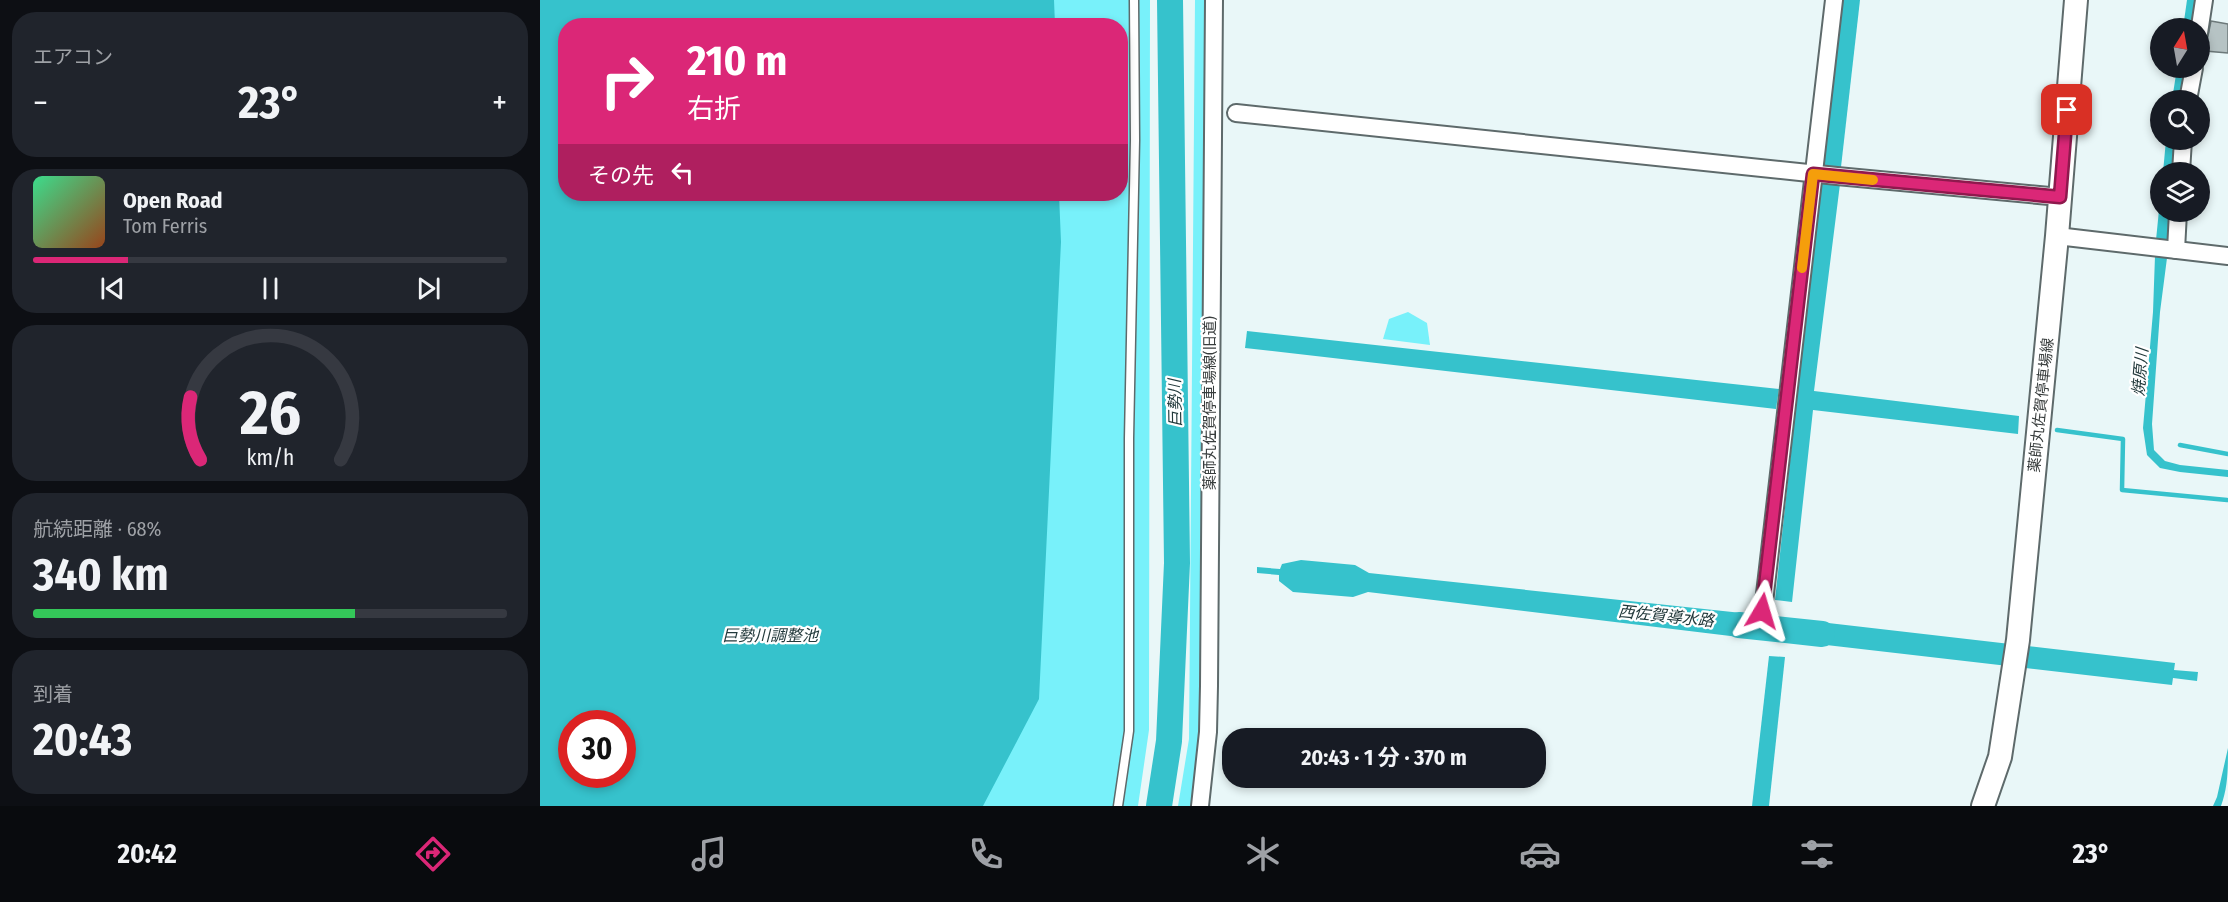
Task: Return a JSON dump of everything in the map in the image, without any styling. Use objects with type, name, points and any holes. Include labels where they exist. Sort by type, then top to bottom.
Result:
[{"type":"main road","name":"薬師丸佐賀停車場線","points":[[1983,806],[2001,757],[2018,640],[2057,236],[2076,0]]},
{"type":"street","name":"薬師丸佐賀停車場線(旧道)","points":[[1200,806],[1208,732],[1209,686],[1214,0]]},
{"type":"street","points":[[1762,611],[1787,400],[1825,175],[1834,0]]},
{"type":"street","points":[[2201,18],[2204,0]]},
{"type":"street","points":[[1236,113],[1825,175],[2060,197]]},
{"type":"street","points":[[2176,250],[2177,222]]},
{"type":"street","points":[[2057,236],[2228,256]]},
{"type":"lane","points":[[1118,806],[1129,731],[1129,438],[1135,140],[1134,0]]},
{"type":"shaded area","points":[[821,0],[1150,0],[1149,730],[1138,806],[604,806],[616,788],[636,788],[636,756],[994,201],[1128,201],[1128,18],[825,18]]},
{"type":"shaded area","points":[[1195,0],[1209,0],[1206,662],[1194,806],[1178,806],[1189,739]]},
{"type":"shaded area","points":[[1408,312],[1427,323],[1430,345],[1383,339],[1389,319]]},
{"type":"water","name":"巨勢川調整池","points":[[540,0],[1054,0],[1055,18],[558,18],[558,201],[1059,201],[1061,242],[1039,699],[983,806],[540,806]]},
{"type":"water","points":[[1842,0],[1860,0],[1841,167],[1822,166]]},
{"type":"water","points":[[2187,0],[2197,0],[2194,18],[2184,18]]},
{"type":"water","points":[[2175,78],[2184,78],[2183,90],[2174,90]]},
{"type":"water","points":[[2165,150],[2175,150],[2174,162],[2164,162]]},
{"type":"water","points":[[1820,182],[1840,184],[1814,391],[2019,416],[2018,434],[1813,410],[1792,602],[1775,600]]},
{"type":"water","points":[[2158,222],[2169,222],[2167,241],[2156,240]]},
{"type":"water","points":[[2155,256],[2167,258],[2160,312],[2152,424],[2154,450],[2165,461],[2180,465],[2228,470],[2228,477],[2160,468],[2147,455],[2143,428],[2153,312]]},
{"type":"water","points":[[1247,331],[1779,389],[1776,409],[1245,348]]},
{"type":"water","points":[[1301,560],[1355,565],[1369,573],[1751,614],[1750,622],[1773,625],[1772,633],[1749,631],[1747,638],[1368,592],[1353,597],[1293,592],[1279,581],[1279,575],[1257,573],[1257,567],[1280,569],[1282,564]]},
{"type":"water","points":[[1811,621],[2175,663],[2174,670],[2198,672],[2197,681],[2173,678],[2172,685],[1809,643],[1810,636],[1788,633],[1789,626],[1810,628]]},
{"type":"water","points":[[1769,656],[1785,657],[1769,806],[1752,806]]},
{"type":"water","points":[[2228,748],[2225,792],[2221,806],[2213,806],[2217,797]]},
{"type":"building","points":[[2211,21],[2228,24],[2228,53],[2210,51]]},
{"type":"waterway","name":"巨勢川","points":[[1159,806],[1169,741],[1177,563],[1170,0]]},
{"type":"waterway","points":[[2057,430],[2123,439],[2122,490],[2227,500]]},
{"type":"waterway","points":[[2180,445],[2228,454]]},
{"type":"waterway","name":"西佐賀導水路","points":[[1739,625],[1822,634]]},
{"type":"slow traffic","points":[[1802,268],[1813,174],[1873,180]]},
{"type":"route","points":[[1762,611],[1813,174],[2060,197],[2067,110]]},
{"type":"water label","name":"焼原川","points":[[2140,372]]}]
